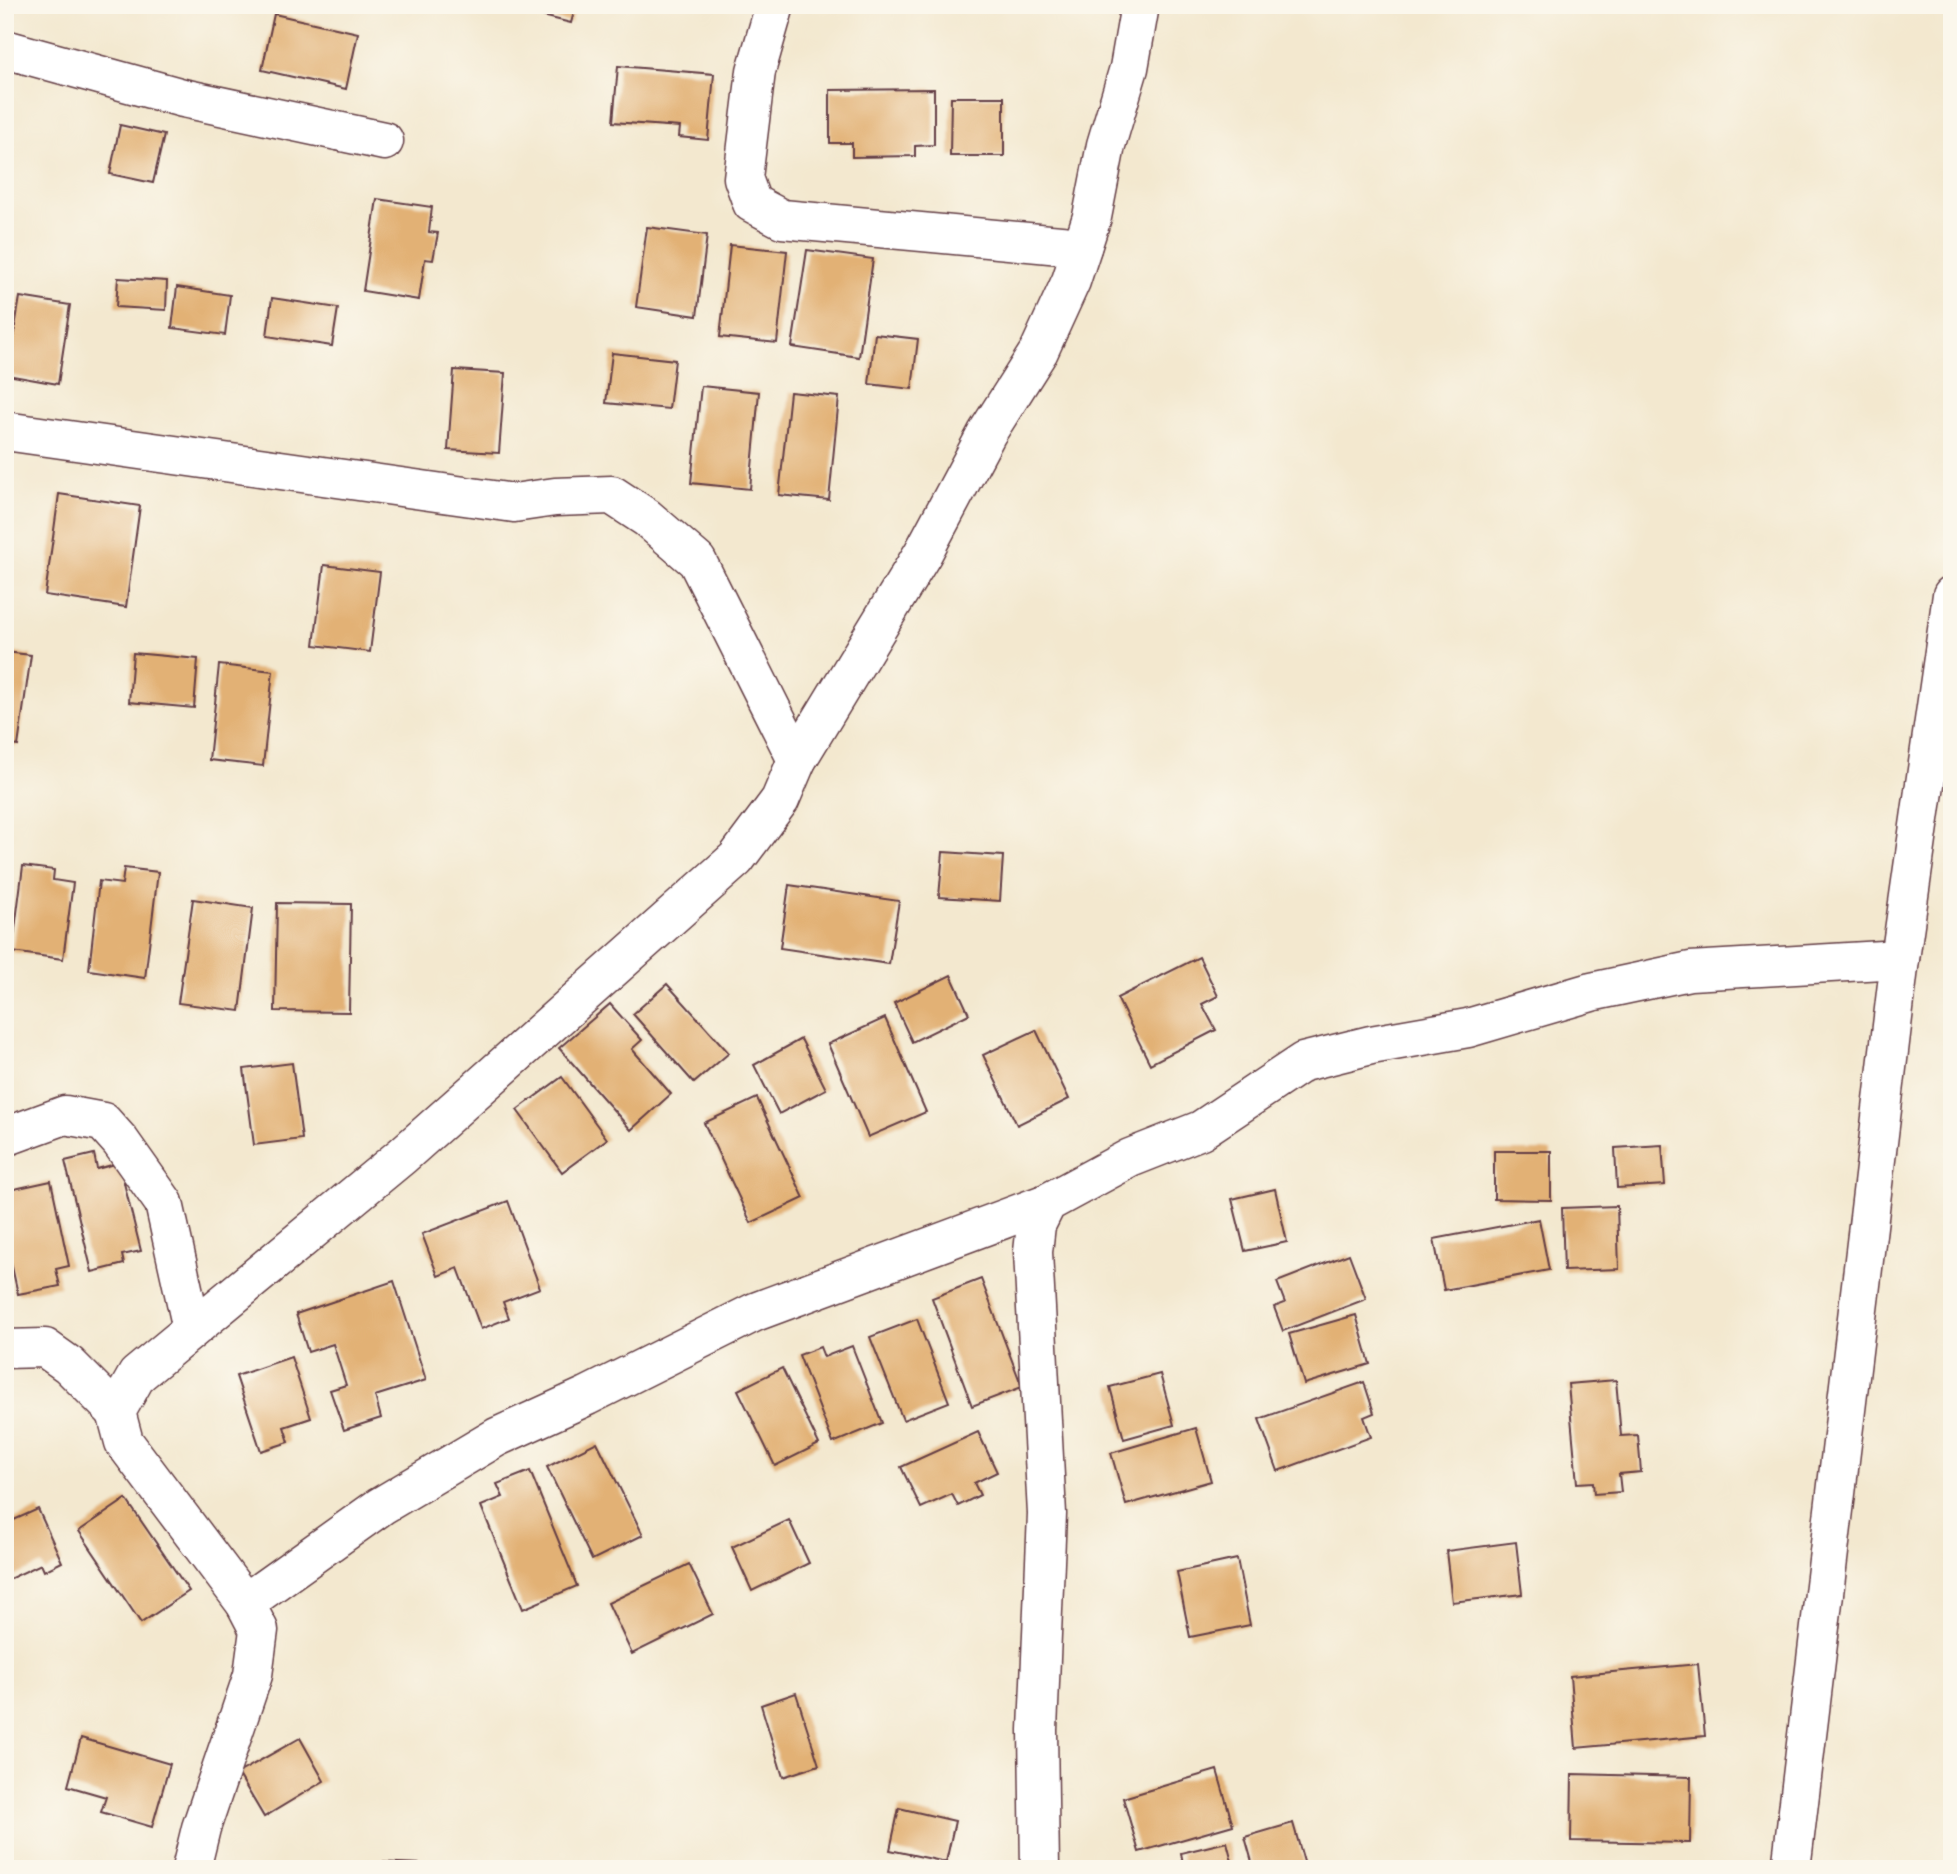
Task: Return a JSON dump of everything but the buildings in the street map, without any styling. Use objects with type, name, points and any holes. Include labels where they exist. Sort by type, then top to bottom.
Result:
[{"type":"street","points":[[775,5],[756,71],[743,178],[752,203],[782,219],[1082,247]]},
{"type":"street","points":[[116,1412],[137,1375],[402,1156],[736,859],[780,800],[797,760],[923,553],[987,433],[1039,351],[1070,281],[1092,217],[1106,145],[1129,68],[1140,5]]},
{"type":"street","points":[[5,49],[183,98],[384,141]]},
{"type":"street","points":[[5,431],[514,503],[555,497],[612,495],[647,518],[697,561],[797,760]]},
{"type":"street","points":[[1791,1869],[1900,959],[1952,595]]},
{"type":"street","points":[[245,1602],[381,1506],[497,1437],[587,1396],[755,1312],[1047,1203],[1130,1158],[1201,1129],[1303,1062],[1371,1045],[1468,1028],[1591,992],[1690,971],[1900,959]]},
{"type":"street","points":[[5,1137],[65,1115],[103,1122],[120,1141],[164,1203],[192,1329]]},
{"type":"street","points":[[1040,1869],[1038,1730],[1047,1514],[1033,1252],[1036,1225],[1047,1203]]},
{"type":"street","points":[[5,1349],[45,1348],[69,1365],[116,1412],[124,1442],[245,1602],[259,1630],[253,1675],[201,1828],[191,1869]]}]
